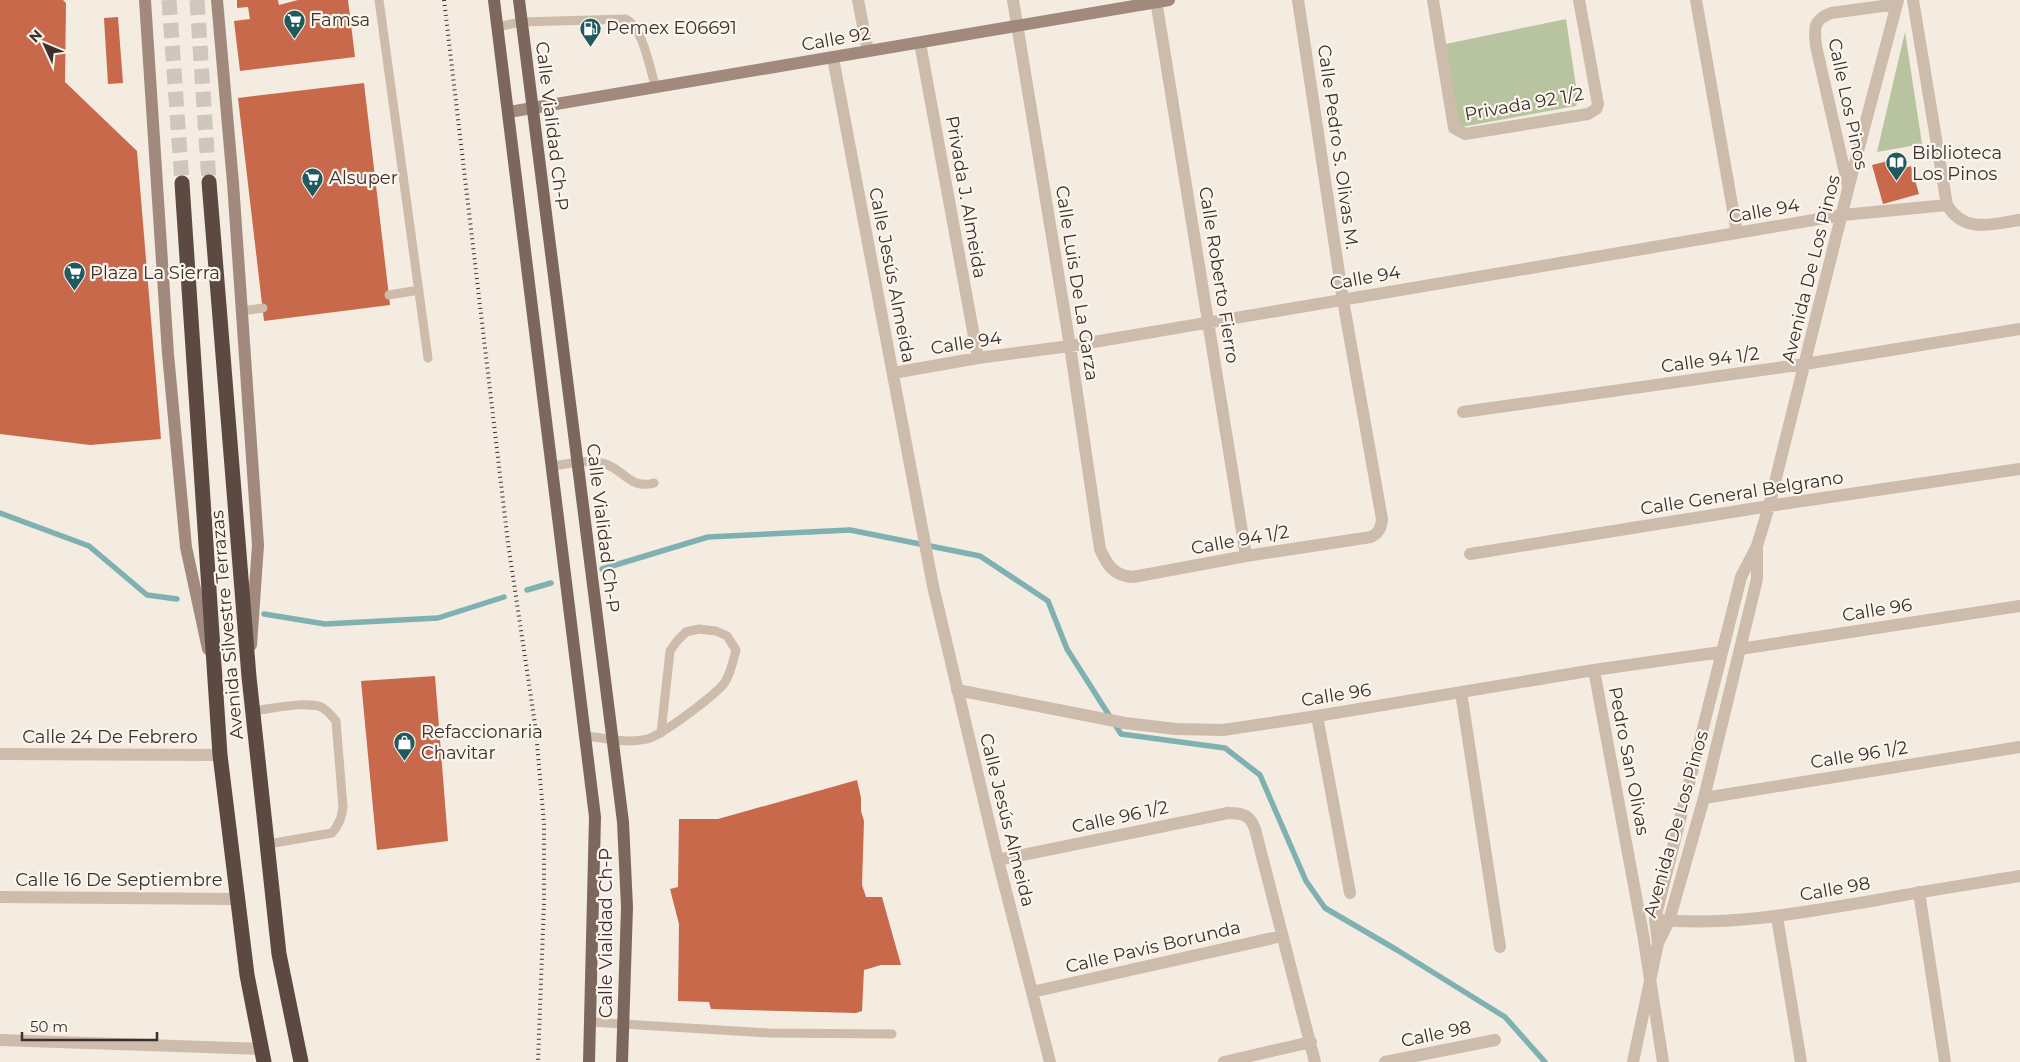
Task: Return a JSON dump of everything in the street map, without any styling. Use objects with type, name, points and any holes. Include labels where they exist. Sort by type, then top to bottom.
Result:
[{"type":"highway","name":"Avenida Silvestre Terrazas","points":[[209,182],[249,677],[279,954],[301,1062]]},
{"type":"highway","name":"Avenida Silvestre Terrazas","points":[[182,184],[220,755],[247,975],[262,1056]]},
{"type":"main road","name":"Calle Vialidad Ch-P","points":[[494,0],[596,817],[589,1062]]},
{"type":"main road","name":"Calle Vialidad Ch-P","points":[[519,0],[623,822],[626,907],[622,1062]]},
{"type":"street","points":[[145,0],[168,354],[186,547],[214,678]]},
{"type":"street","points":[[217,0],[232,173],[258,545],[249,677]]},
{"type":"street","points":[[858,0],[868,51]]},
{"type":"street","name":"Calle Luis De La Garza","points":[[1013,0],[1070,346],[1100,549],[1111,570]]},
{"type":"street","name":"Calle Pedro S. Olivas M.","points":[[1298,0],[1343,300],[1382,519],[1380,531],[1376,535]]},
{"type":"street","name":"Privada 92 1/2","points":[[1433,0],[1454,128],[1465,134],[1588,114],[1596,109],[1598,104],[1579,0]]},
{"type":"street","points":[[1696,0],[1737,233]]},
{"type":"street","points":[[1913,0],[1947,204],[1955,217],[1974,225],[2020,220]]},
{"type":"street","name":"Calle 92","points":[[508,112],[1161,1]]},
{"type":"street","name":"Calle Roberto Fierro","points":[[1161,1],[1246,556]]},
{"type":"street","name":"Avenida De Los Pinos","points":[[1658,943],[1655,920],[1721,652],[1741,577],[1757,546],[1769,506],[1848,189],[1898,2]]},
{"type":"street","name":"Calle Los Pinos","points":[[1848,189],[1816,46],[1815,29],[1822,16],[1831,13],[1898,2]]},
{"type":"street","name":"Privada J. Almeida","points":[[920,43],[978,358]]},
{"type":"street","name":"Calle Jesús Almeida","points":[[832,58],[933,586],[998,860],[1050,1062]]},
{"type":"street","name":"Calle 94","points":[[893,373],[978,358],[1070,346],[1843,215],[1947,204]]},
{"type":"street","name":"Calle 94 1/2","points":[[1463,412],[1805,364],[2020,329]]},
{"type":"street","name":"Calle General Belgrano","points":[[1470,554],[1769,506],[2020,469]]},
{"type":"street","name":"Calle 94 1/2","points":[[1111,570],[1122,576],[1133,577],[1376,535]]},
{"type":"street","name":"Avenida De Los Pinos","points":[[1658,943],[1670,921],[1704,798],[1757,579],[1757,546]]},
{"type":"street","name":"Calle 96","points":[[1740,649],[2020,606]]},
{"type":"street","name":"Calle 96","points":[[957,690],[1125,723],[1176,729],[1223,730],[1594,670],[1721,652]]},
{"type":"street","name":"Pedro San Olivas","points":[[1594,670],[1640,918],[1663,1062]]},
{"type":"street","points":[[1461,692],[1500,947]]},
{"type":"street","points":[[1317,716],[1350,893]]},
{"type":"street","name":"Calle 96 1/2","points":[[1704,798],[2020,747]]},
{"type":"street","name":"Calle 24 De Febrero","points":[[0,754],[220,755]]},
{"type":"street","name":"Calle 96 1/2","points":[[998,860],[1228,813],[1244,814],[1249,816],[1255,829],[1282,936]]},
{"type":"street","name":"Calle 98","points":[[1640,918],[1670,921],[1727,921],[1777,917],[2020,876]]},
{"type":"street","points":[[1919,892],[1945,1062]]},
{"type":"street","name":"Calle 16 De Septiembre","points":[[0,897],[237,899]]},
{"type":"street","points":[[1777,917],[1801,1062]]},
{"type":"street","points":[[1282,936],[1315,1062]]},
{"type":"street","name":"Calle Pavis Borunda","points":[[1032,992],[1282,936]]},
{"type":"street","points":[[1633,1062],[1658,943]]},
{"type":"street","points":[[0,1040],[262,1056]]},
{"type":"street","name":"Calle 98","points":[[1385,1062],[1495,1040]]},
{"type":"street","points":[[1224,1062],[1311,1042]]},
{"type":"lane","points":[[379,0],[428,358]]},
{"type":"lane","points":[[497,27],[521,22],[626,19],[631,21],[638,30],[656,88]]},
{"type":"lane","points":[[389,295],[419,290]]},
{"type":"lane","points":[[241,311],[263,308]]},
{"type":"lane","points":[[552,466],[578,463],[605,463],[637,485],[646,486],[654,483]]},
{"type":"lane","points":[[586,736],[612,739],[649,739],[661,732],[714,694],[724,684],[730,672],[736,650],[727,636],[716,631],[699,629],[686,632],[670,651],[661,732]]},
{"type":"lane","points":[[253,712],[305,705],[321,707],[336,721],[343,807],[338,827],[332,833],[268,844]]},
{"type":"lane","points":[[590,1022],[769,1033],[892,1034]]},
{"type":"green space","points":[[1566,19],[1578,100],[1576,106],[1461,127],[1458,121],[1446,44]]},
{"type":"green space","points":[[1905,32],[1922,144],[1877,152]]},
{"type":"building","name":"Plaza La Sierra","points":[[0,0],[63,0],[66,3],[65,82],[137,151],[161,439],[90,445],[0,434]]},
{"type":"building","name":"Famsa","points":[[237,0],[278,0],[279,5],[298,0],[348,0],[355,57],[240,71],[234,21],[250,19],[248,7],[237,8]]},
{"type":"building","points":[[118,17],[123,83],[108,84],[104,18]]},
{"type":"building","name":"Alsuper","points":[[364,83],[390,305],[264,321],[238,98]]},
{"type":"building","name":"Biblioteca Los Pinos","points":[[1892,160],[1895,171],[1911,166],[1919,194],[1883,204],[1872,165]]},
{"type":"building","name":"Refaccionaria Chavitar","points":[[435,676],[448,841],[377,850],[361,681]]},
{"type":"building","points":[[857,780],[864,821],[862,885],[866,897],[882,897],[901,965],[881,965],[864,970],[862,1011],[856,1013],[711,1009],[709,1002],[678,1001],[679,924],[670,889],[678,887],[679,819],[718,819]]},
{"type":"waterway","points":[[0,513],[89,546],[147,595],[177,599]]},
{"type":"waterway","points":[[602,569],[708,537],[850,530],[980,556],[1048,601],[1067,649],[1121,734],[1225,748],[1260,775],[1306,881],[1325,908],[1505,1017],[1545,1062]]},
{"type":"waterway","points":[[527,590],[551,583]]},
{"type":"waterway","points":[[264,614],[325,624],[438,618],[504,597]]},
{"type":"tunnel","points":[[169,0],[182,183]]},
{"type":"tunnel","points":[[197,0],[209,182]]},
{"type":"railway","points":[[444,0],[508,543],[536,731],[544,824],[544,902],[538,1062]]},
{"type":"place","name":"Famsa","points":[[294,39]]},
{"type":"place","name":"Pemex E06691","points":[[590,47]]},
{"type":"place","name":"Biblioteca Los Pinos","points":[[1896,182]]},
{"type":"place","name":"Alsuper","points":[[313,197]]},
{"type":"place","name":"Plaza La Sierra","points":[[74,292]]},
{"type":"place","name":"Refaccionaria Chavitar","points":[[405,761]]}]
